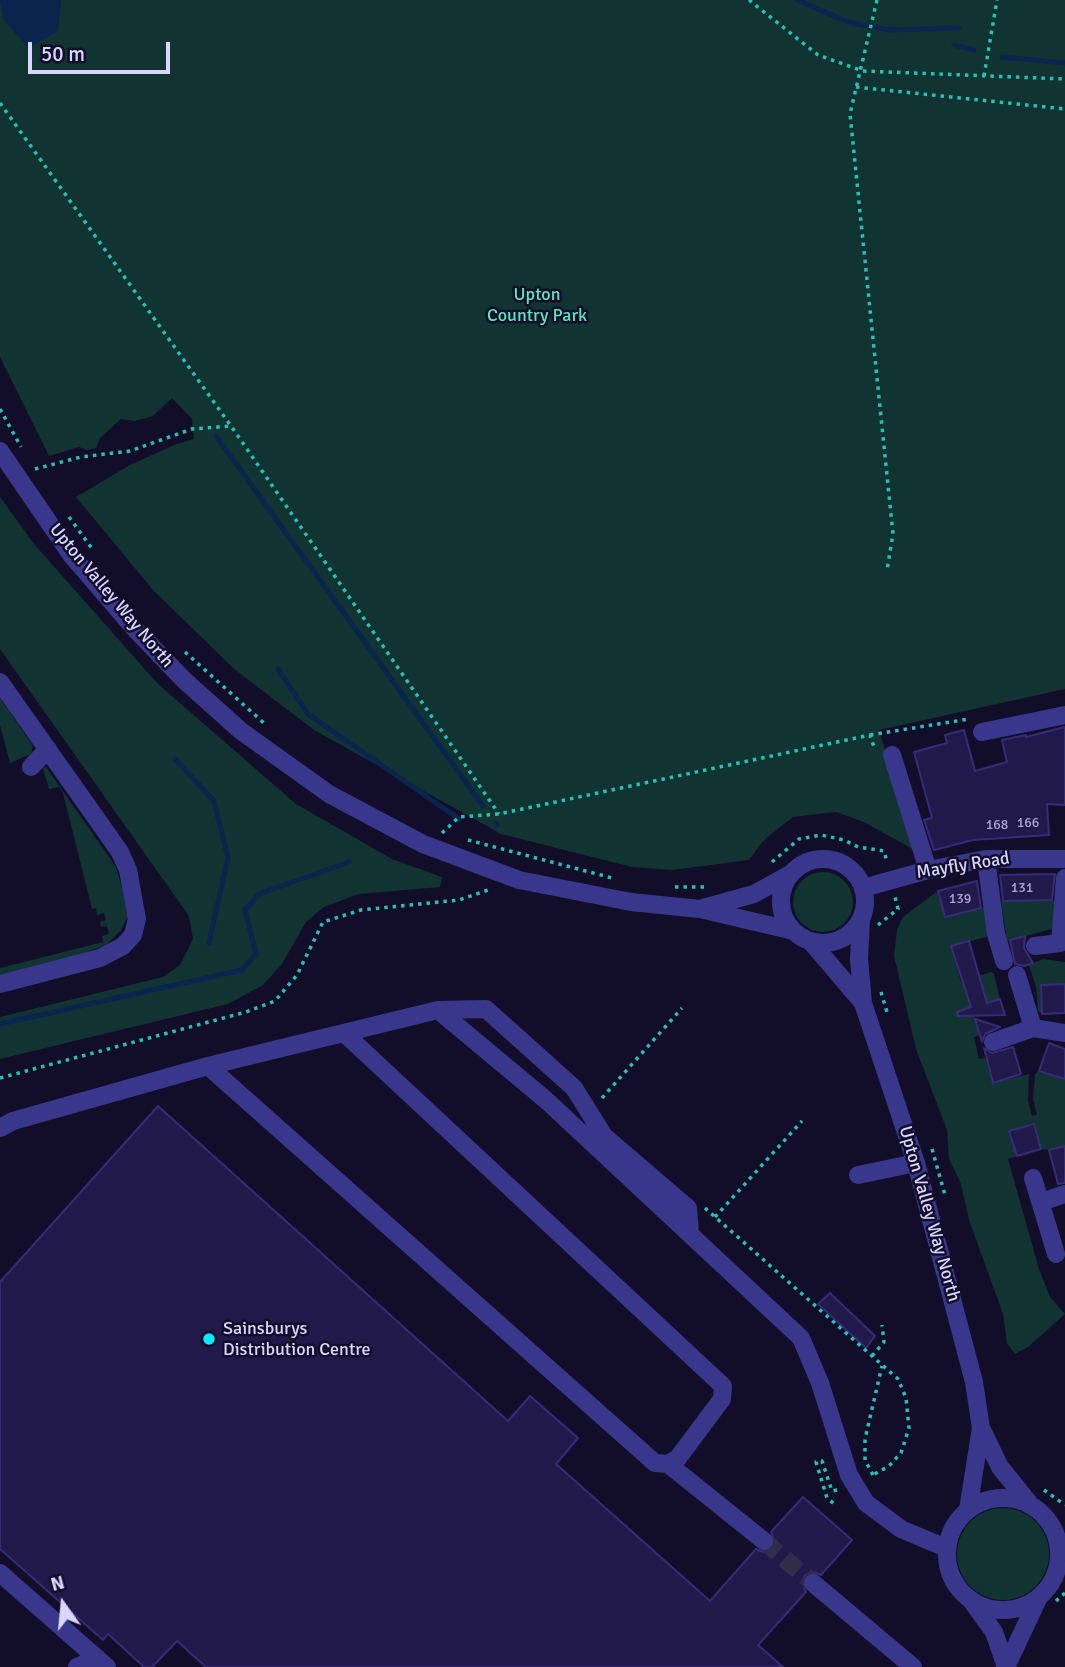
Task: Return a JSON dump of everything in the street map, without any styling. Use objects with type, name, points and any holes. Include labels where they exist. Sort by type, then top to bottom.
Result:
[{"type":"street","name":"Upton Valley Way North","points":[[0,451],[72,556],[134,628],[184,680],[241,731],[328,794],[423,844],[519,880],[631,902],[700,909],[794,931]]},
{"type":"street","points":[[0,682],[120,852],[128,870],[137,919],[128,941],[100,958],[0,984]]},
{"type":"street","points":[[982,732],[1065,715]]},
{"type":"street","points":[[32,766],[48,750]]},
{"type":"street","points":[[885,757],[928,870]]},
{"type":"street","points":[[814,859],[828,859],[852,870],[863,888],[865,908],[861,920],[845,937],[835,942],[811,942],[794,931],[783,914],[780,900],[791,873],[814,859]]},
{"type":"street","points":[[986,859],[996,934],[1003,961]]},
{"type":"street","name":"Mayfly Road","points":[[863,888],[928,870],[986,859],[1065,859]]},
{"type":"street","name":"Upton Valley Way North","points":[[700,909],[754,894],[791,873]]},
{"type":"street","points":[[1035,946],[1060,943],[1065,877]]},
{"type":"street","name":"Upton Valley Way North","points":[[861,920],[859,959],[863,1003],[916,1163],[957,1309],[981,1428],[1000,1467],[1029,1503]]},
{"type":"street","name":"Upton Valley Way North","points":[[811,942],[863,1003]]},
{"type":"street","points":[[1017,975],[1033,1028]]},
{"type":"street","points":[[0,1128],[13,1121],[208,1066],[438,1010],[486,1009],[575,1088],[604,1136],[688,1208],[690,1234]]},
{"type":"street","points":[[438,1010],[545,1100],[801,1338],[855,1485],[866,1503],[901,1530],[946,1548]]},
{"type":"street","points":[[993,1042],[1033,1028],[1063,1032]]},
{"type":"street","points":[[344,1033],[723,1386],[722,1399],[678,1458],[668,1464]]},
{"type":"street","points":[[208,1066],[654,1463],[668,1464],[764,1541]]},
{"type":"street","points":[[858,1175],[916,1163]]},
{"type":"street","points":[[1033,1178],[1056,1254]]},
{"type":"street","points":[[1041,1202],[1065,1195]]},
{"type":"street","name":"Upton Valley Way North","points":[[968,1510],[981,1428]]},
{"type":"street","points":[[992,1498],[1011,1498],[1029,1503],[1059,1530],[1060,1574],[1039,1597],[1006,1667],[994,1632],[973,1602],[951,1578],[946,1548],[953,1527],[968,1510],[992,1498]]},
{"type":"street","points":[[0,1573],[102,1663]]},
{"type":"street","points":[[813,1583],[913,1667]]},
{"type":"street","points":[[973,1602],[1002,1611],[1018,1609],[1039,1597]]},
{"type":"street","points":[[77,1667],[102,1663]]},
{"type":"path","points":[[749,0],[818,55],[863,71],[1065,79]]},
{"type":"path","points":[[877,0],[863,71],[850,114],[893,534],[887,570]]},
{"type":"path","points":[[984,76],[997,0]]},
{"type":"path","points":[[856,87],[916,96],[1003,101],[1065,109]]},
{"type":"path","points":[[0,103],[231,426],[499,814]]},
{"type":"path","points":[[35,469],[81,457],[130,451],[192,429],[231,426]]},
{"type":"path","points":[[442,833],[459,817],[499,814],[870,735],[964,719]]},
{"type":"path","points":[[870,735],[885,757]]},
{"type":"path","points":[[0,1078],[246,1012],[275,1001],[297,975],[323,922],[361,910],[459,900],[519,880]]},
{"type":"path","points":[[597,1104],[682,1008]]},
{"type":"path","points":[[715,1217],[802,1121]]},
{"type":"path","points":[[697,1201],[898,1379],[909,1428],[901,1453],[889,1466],[855,1485]]},
{"type":"path","points":[[872,1356],[884,1342],[881,1325]]},
{"type":"path","points":[[873,1475],[865,1460],[865,1439],[882,1365]]},
{"type":"path","points":[[829,1500],[841,1494],[840,1489],[832,1491],[822,1461],[816,1462],[829,1500],[837,1506]]},
{"type":"green space","name":"Upton Country Park","points":[[0,0],[1065,0],[1065,689],[879,730],[916,851],[864,822],[836,812],[793,817],[764,840],[749,860],[672,870],[632,867],[501,834],[314,730],[233,668],[153,590],[76,497],[128,466],[194,439],[192,419],[172,398],[153,416],[135,421],[121,419],[100,438],[96,448],[87,450],[79,447],[49,456],[0,357]]},
{"type":"green space","points":[[0,497],[34,544],[158,684],[296,804],[392,859],[442,877],[440,887],[359,894],[324,907],[306,922],[282,964],[263,985],[228,1004],[0,1059],[0,1017],[163,977],[180,965],[193,939],[189,916],[0,649]]},
{"type":"green space","points":[[0,698],[33,746],[31,754],[10,763],[0,725]]},
{"type":"green space","points":[[46,767],[116,867],[129,914],[121,930],[107,944],[81,955],[0,975],[0,968],[103,942],[102,936],[109,934],[107,926],[101,927],[100,922],[106,920],[104,913],[97,915],[96,908],[92,909],[63,793],[59,787],[49,789],[43,768]]},
{"type":"green space","points":[[817,872],[829,872],[848,885],[853,902],[851,914],[840,927],[829,932],[817,932],[798,919],[793,908],[793,896],[806,877]]},
{"type":"green space","points":[[938,891],[945,917],[985,907],[991,932],[986,937],[951,946],[961,982],[991,972],[994,974],[1000,999],[972,1008],[980,1035],[974,1037],[979,1059],[985,1058],[993,1083],[1029,1074],[1028,1101],[1032,1116],[1037,1115],[1033,1099],[1035,1074],[1039,1071],[1065,1079],[1065,1146],[1041,1149],[1034,1124],[1010,1131],[1017,1156],[1008,1159],[1039,1269],[1050,1297],[1065,1314],[1028,1347],[1015,1354],[1007,1343],[1003,1314],[969,1220],[961,1184],[949,1159],[947,1130],[916,1049],[894,956],[897,930],[903,917]]},
{"type":"green space","points":[[1056,900],[1055,926],[1052,929],[1007,941],[1001,901]]},
{"type":"green space","points":[[1043,959],[1065,962],[1065,984],[1041,985],[1042,1014],[1038,1011],[1036,987],[1029,965]]},
{"type":"green space","points":[[1003,1508],[1029,1516],[1041,1528],[1049,1554],[1041,1580],[1029,1592],[1003,1600],[977,1592],[965,1580],[957,1554],[965,1528],[977,1516]]},
{"type":"water","points":[[0,0],[61,0],[58,31],[28,48],[3,19]]},
{"type":"building","points":[[1065,727],[1065,805],[1047,804],[1049,835],[973,840],[934,850],[924,820],[932,818],[914,752],[947,743],[945,735],[964,730],[975,771],[1007,762],[1002,740]]},
{"type":"building","points":[[1055,874],[1052,900],[1003,901],[1000,875]]},
{"type":"building","points":[[977,881],[981,908],[945,917],[938,891]]},
{"type":"building","points":[[1025,936],[1024,948],[1033,963],[1024,966],[1015,964],[1010,940]]},
{"type":"building","points":[[969,941],[987,1003],[1000,999],[1005,1015],[958,1016],[957,1012],[971,1007],[951,946]]},
{"type":"building","points":[[1065,984],[1065,1013],[1042,1014],[1041,985]]},
{"type":"building","points":[[975,1019],[1000,1027],[985,1034],[982,1042]]},
{"type":"building","points":[[1049,1043],[1065,1049],[1065,1079],[1039,1071]]},
{"type":"building","points":[[1013,1047],[1021,1074],[993,1083],[984,1048],[992,1053]]},
{"type":"building","name":"Sainsburys Distribution Centre","points":[[158,1106],[508,1421],[530,1396],[578,1438],[556,1464],[710,1601],[756,1549],[763,1552],[772,1549],[775,1542],[771,1532],[803,1497],[852,1540],[821,1575],[814,1572],[805,1575],[802,1582],[806,1592],[758,1645],[783,1667],[206,1667],[177,1641],[152,1667],[144,1667],[108,1634],[103,1640],[0,1549],[0,1282]]},
{"type":"building","points":[[1034,1124],[1041,1149],[1017,1156],[1009,1131]]},
{"type":"building","points":[[1065,1146],[1065,1183],[1058,1184],[1049,1150]]},
{"type":"building","points":[[830,1293],[875,1336],[866,1348],[818,1304]]},
{"type":"waterway","points":[[797,0],[848,22],[890,30],[960,28]]},
{"type":"waterway","points":[[954,45],[974,50]]},
{"type":"waterway","points":[[1002,57],[1065,63]]},
{"type":"waterway","points":[[216,436],[483,806]]},
{"type":"waterway","points":[[278,669],[308,714],[459,819]]},
{"type":"waterway","points":[[175,759],[214,801],[228,858],[209,943]]},
{"type":"waterway","points":[[0,1024],[242,970],[256,954],[245,910],[259,894],[349,862]]},
{"type":"tunnel","points":[[764,1541],[813,1583]]},
{"type":"place","name":"Sainsburys Distribution Centre","points":[[209,1339]]}]
